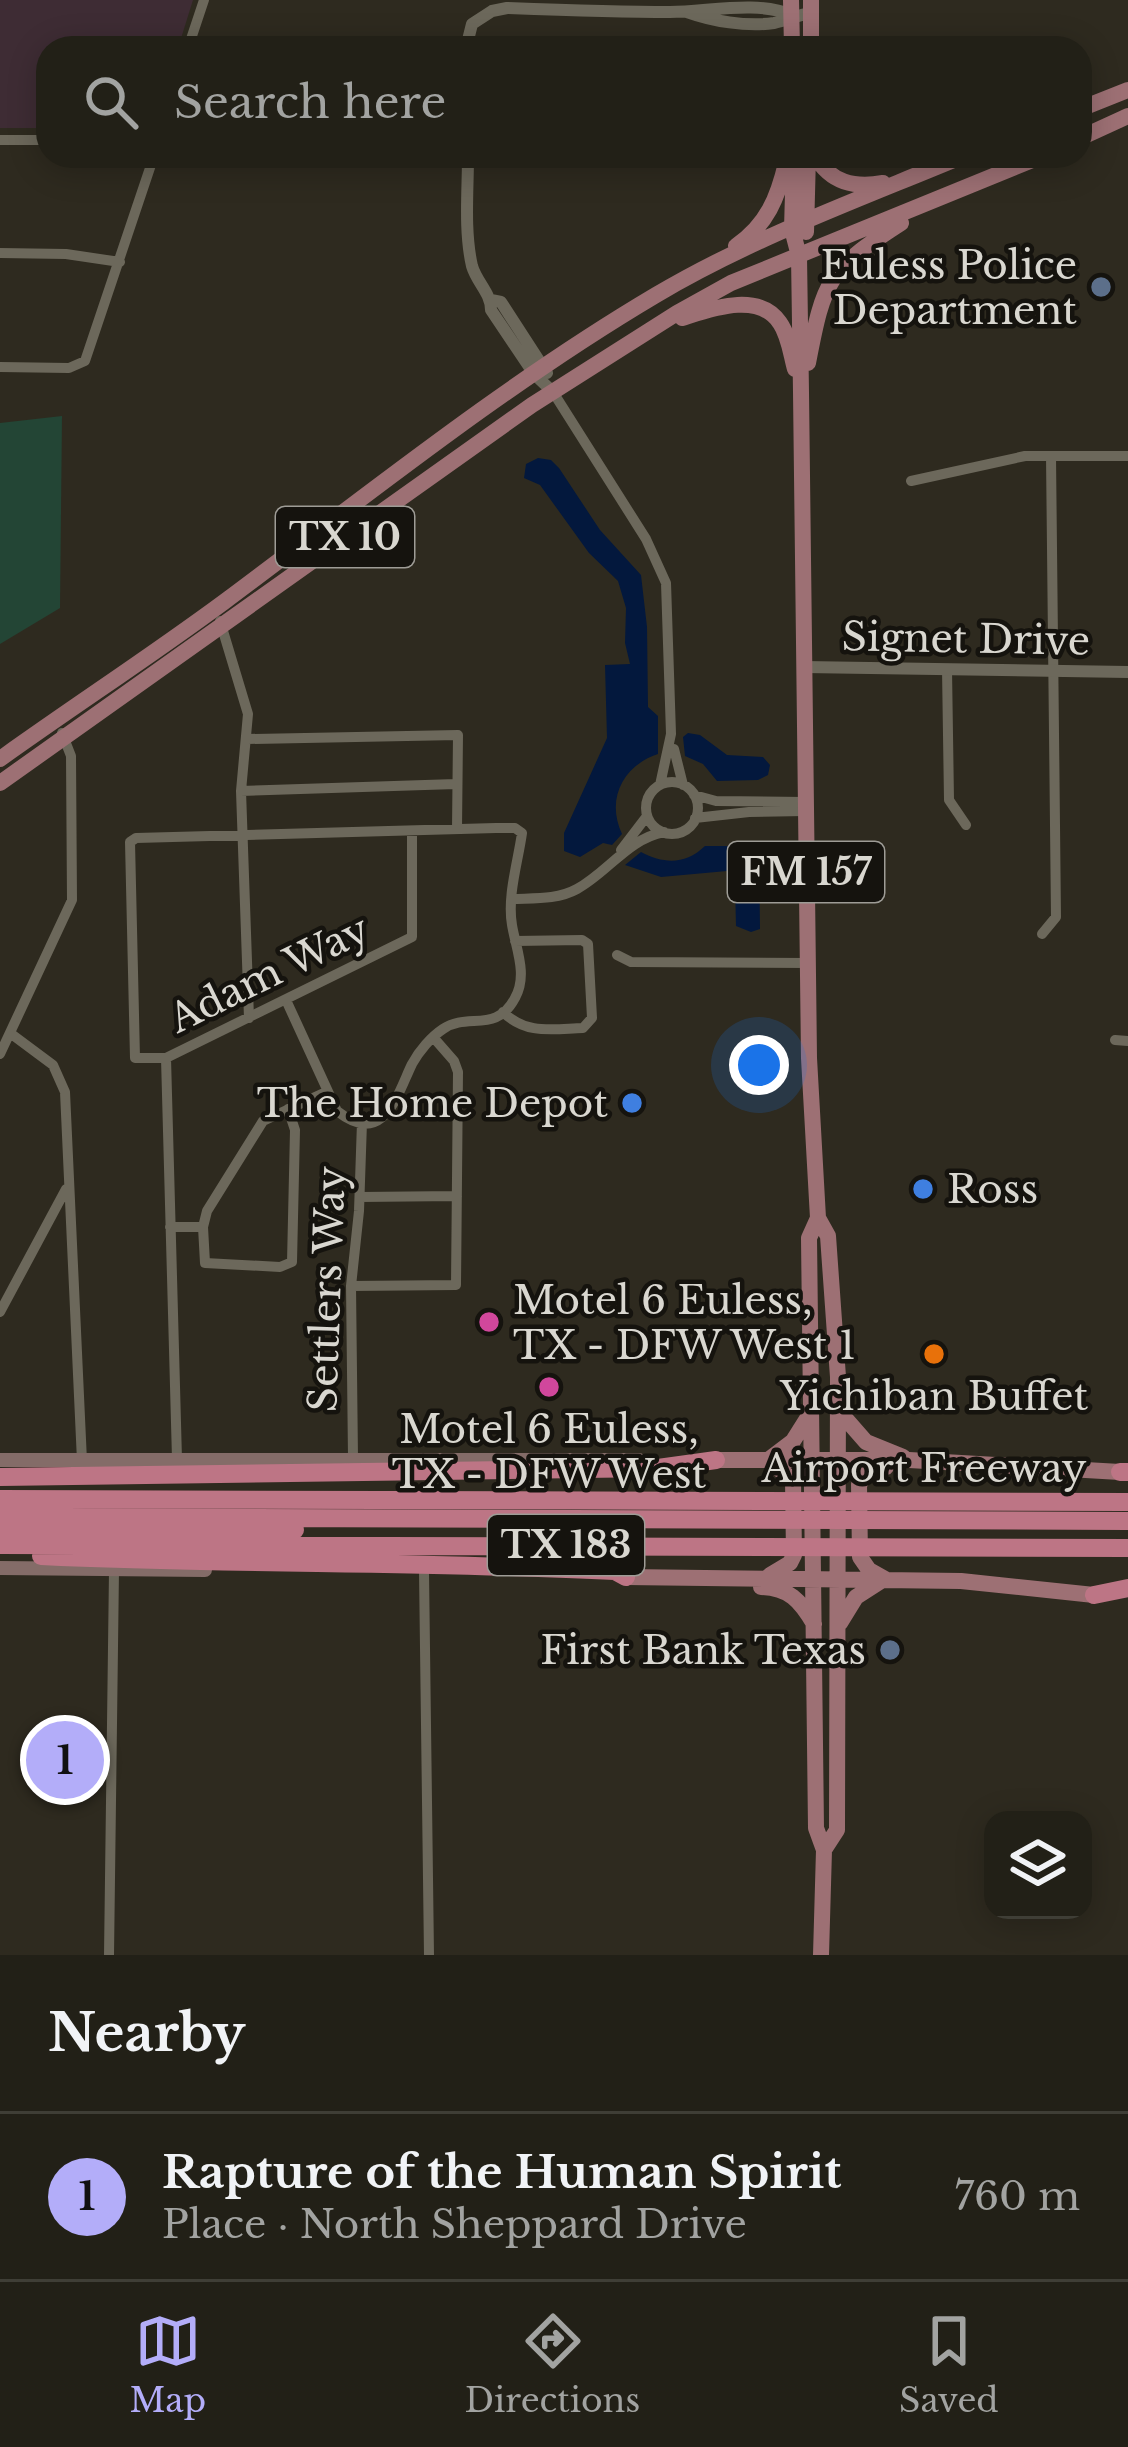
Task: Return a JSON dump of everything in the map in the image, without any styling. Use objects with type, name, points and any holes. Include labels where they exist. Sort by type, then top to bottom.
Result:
[{"type":"highway","points":[[0,1477],[658,1468],[716,1460]]},
{"type":"highway","name":"Airport Freeway","points":[[0,1499],[289,1503],[777,1499],[873,1524],[1128,1549]]},
{"type":"highway","name":"Airport Freeway","points":[[0,1545],[774,1531],[1128,1502]]},
{"type":"highway","points":[[0,1517],[774,1531]]},
{"type":"highway","points":[[873,1524],[1128,1525]]},
{"type":"highway","points":[[0,1531],[774,1531]]},
{"type":"highway","points":[[0,1554],[164,1562],[462,1563],[615,1571],[626,1577]]},
{"type":"highway","points":[[1094,1595],[1128,1592]]},
{"type":"main road","points":[[1092,104],[1128,90]]},
{"type":"main road","points":[[1092,133],[1128,116]]},
{"type":"main road","points":[[687,278],[759,228],[787,168]]},
{"type":"main road","name":"FM 157","points":[[793,168],[800,225]]},
{"type":"main road","name":"FM 157","points":[[810,168],[799,256],[808,963],[818,1218],[828,1236],[839,1460],[837,1830],[824,1850]]},
{"type":"main road","points":[[822,168],[850,184],[896,184]]},
{"type":"main road","name":"TX 10","points":[[220,615],[539,370],[687,278],[935,168]]},
{"type":"main road","name":"TX 10","points":[[0,759],[58,729],[553,392],[731,283],[933,202],[1002,168]]},
{"type":"main road","points":[[801,383],[821,300],[839,268],[933,202]]},
{"type":"main road","points":[[648,332],[718,307],[752,305],[782,325],[801,383]]},
{"type":"main road","name":"TX 10","points":[[0,783],[58,729]]},
{"type":"main road","name":"FM 157","points":[[818,1218],[808,1238],[816,1828],[824,1850],[821,1955]]},
{"type":"main road","points":[[767,1460],[793,1441],[813,1409]]},
{"type":"main road","points":[[838,1411],[866,1442],[915,1461]]},
{"type":"main road","points":[[0,1460],[839,1460],[1125,1471]]},
{"type":"main road","points":[[764,1578],[790,1563],[794,1555],[793,1480],[767,1460]]},
{"type":"main road","points":[[885,1579],[869,1570],[860,1557],[861,1478],[883,1467],[904,1468],[915,1461]]},
{"type":"main road","points":[[0,1568],[424,1571],[689,1579],[838,1577],[961,1581],[1094,1595]]},
{"type":"main road","points":[[689,1579],[707,1586],[779,1588],[794,1595],[814,1624]]},
{"type":"main road","points":[[839,1626],[856,1597],[885,1579]]},
{"type":"street","points":[[192,36],[204,0]]},
{"type":"street","points":[[469,36],[472,24],[507,8],[686,12],[710,20],[776,23],[801,7]]},
{"type":"street","points":[[0,140],[36,140]]},
{"type":"street","points":[[0,368],[76,367],[90,353],[150,168]]},
{"type":"street","points":[[468,168],[472,263],[491,300],[501,302],[646,539],[667,584],[671,734],[683,784],[694,795],[716,801],[805,807]]},
{"type":"street","points":[[0,253],[80,255],[120,262]]},
{"type":"street","points":[[911,481],[1025,456],[1128,456]]},
{"type":"street","points":[[1042,934],[1057,917],[1051,456]]},
{"type":"street","points":[[220,615],[245,702],[248,739],[242,750],[241,791],[249,1018]]},
{"type":"street","name":"Signet Drive","points":[[804,667],[1128,672]]},
{"type":"street","points":[[947,669],[949,800],[966,825]]},
{"type":"street","points":[[0,1054],[72,900],[71,756],[58,729]]},
{"type":"street","points":[[248,739],[458,734],[457,829]]},
{"type":"street","points":[[615,858],[647,816],[646,802],[660,785],[671,734]]},
{"type":"street","points":[[241,791],[456,784]]},
{"type":"street","points":[[660,785],[683,784]]},
{"type":"street","points":[[512,899],[556,897],[576,890],[643,839],[686,830],[695,818],[694,795]]},
{"type":"street","points":[[695,818],[805,807]]},
{"type":"street","points":[[647,816],[664,832]]},
{"type":"street","points":[[166,1058],[135,1058],[127,851],[136,838],[515,828],[522,833],[512,899],[521,982],[514,1001],[487,1022],[450,1025],[433,1037],[413,1061],[391,1112],[362,1122],[337,1111],[286,1000]]},
{"type":"street","name":"Adam Way","points":[[177,1459],[166,1058],[412,937],[412,831]]},
{"type":"street","points":[[503,1012],[513,1023],[532,1030],[583,1028],[590,1022],[588,944],[582,940],[515,941]]},
{"type":"street","points":[[617,955],[631,962],[808,963]]},
{"type":"street","points":[[10,1033],[44,1057],[62,1080],[68,1120],[82,1460]]},
{"type":"street","points":[[351,1286],[456,1285],[458,1072],[433,1037]]},
{"type":"street","points":[[289,1109],[295,1130],[292,1262],[267,1268],[205,1263],[202,1227],[207,1211],[263,1121],[289,1109],[326,1092]]},
{"type":"street","name":"Settlers Way","points":[[353,1458],[351,1286],[362,1122]]},
{"type":"street","points":[[0,1312],[68,1186]]},
{"type":"street","points":[[360,1197],[457,1196]]},
{"type":"street","points":[[170,1227],[202,1227]]},
{"type":"street","points":[[109,1955],[113,1570]]},
{"type":"street","points":[[424,1571],[429,1955]]},
{"type":"shaded area","points":[[0,0],[193,0],[182,36],[36,36],[36,128],[0,128]]},
{"type":"green space","points":[[62,416],[60,608],[0,644],[0,423]]},
{"type":"water","points":[[538,458],[551,460],[559,468],[600,530],[641,575],[648,707],[658,716],[658,754],[635,767],[620,786],[616,809],[622,834],[612,845],[603,843],[580,857],[564,851],[564,833],[607,738],[605,665],[630,664],[626,608],[618,581],[589,553],[540,485],[524,478],[526,464]]},
{"type":"water","points":[[700,735],[727,755],[763,757],[770,765],[768,775],[758,780],[717,781],[703,764],[685,756],[683,737]]},
{"type":"water","points":[[705,846],[759,850],[760,929],[751,932],[736,926],[735,885],[727,871],[661,877],[625,865],[641,852],[674,861]]},
{"type":"place","name":"Euless Police Department","points":[[1101,287]]},
{"type":"place","name":"The Home Depot","points":[[632,1103]]},
{"type":"place","name":"Ross","points":[[923,1189]]},
{"type":"place","name":"Motel 6 Euless, TX - DFW West 1","points":[[489,1322]]},
{"type":"place","name":"Yichiban Buffet","points":[[934,1354]]},
{"type":"place","name":"Motel 6 Euless, TX - DFW West","points":[[549,1387]]},
{"type":"place","name":"First Bank Texas","points":[[890,1650]]},
{"type":"place","name":"Rapture of the Human Spirit","points":[[65,1760]]}]
